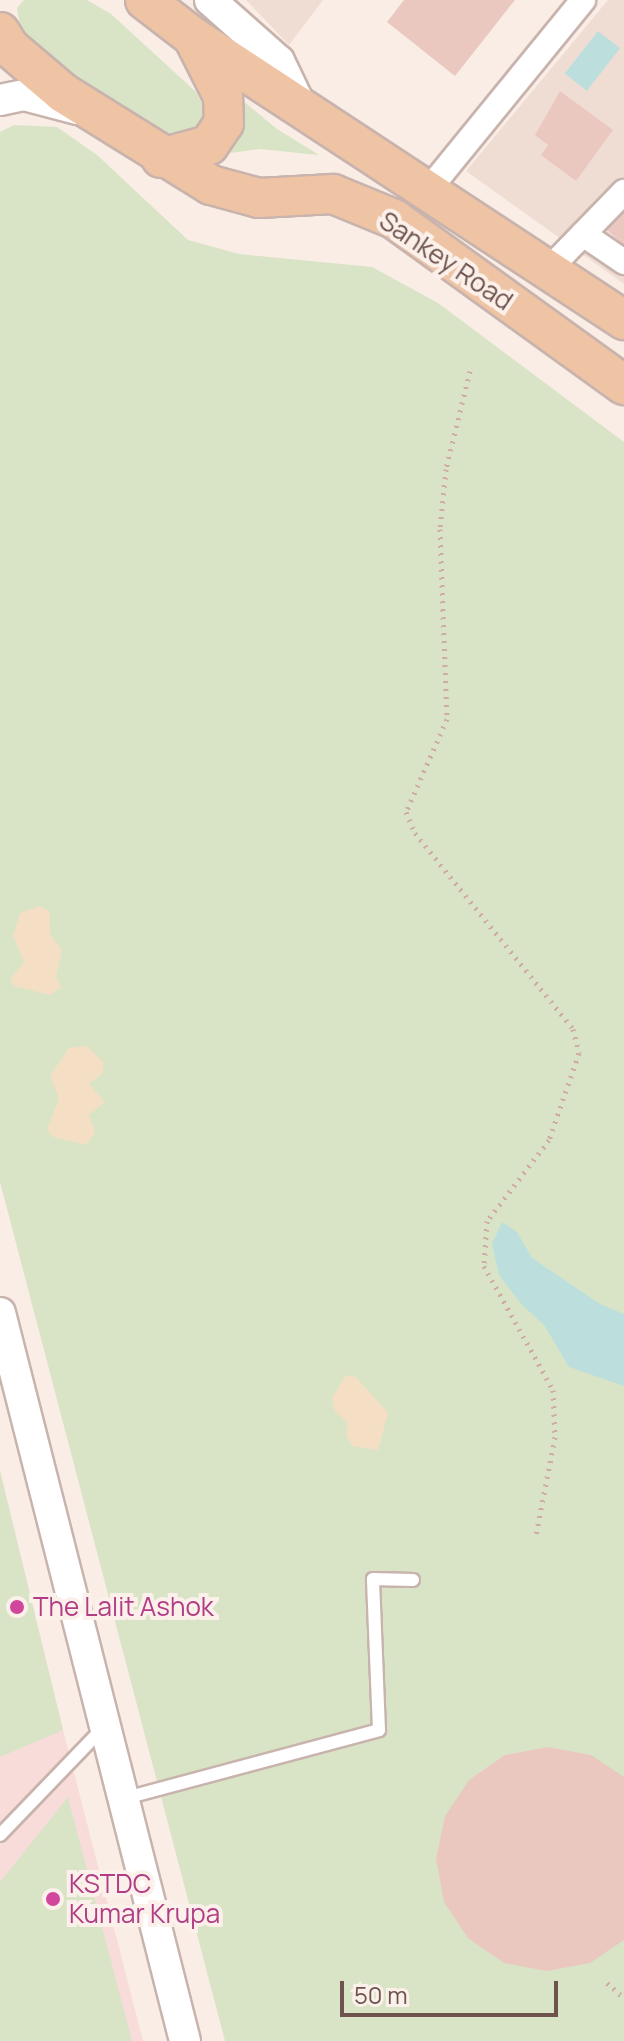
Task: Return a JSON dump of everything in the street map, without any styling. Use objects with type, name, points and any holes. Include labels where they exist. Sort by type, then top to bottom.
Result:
[{"type":"main road","name":"Sankey Road","points":[[145,0],[193,37],[551,267],[624,320]]},
{"type":"main road","name":"Sankey Road","points":[[0,32],[9,47],[94,115],[161,158],[211,185],[259,198],[333,194],[394,219],[624,385]]},
{"type":"main road","name":"Sankey Road","points":[[161,158],[209,145],[224,123],[223,96],[193,37]]},
{"type":"street","points":[[210,0],[279,61],[301,107]]},
{"type":"street","points":[[429,189],[583,0]]},
{"type":"street","points":[[0,100],[24,95],[94,115]]},
{"type":"street","points":[[551,267],[624,192]]},
{"type":"street","points":[[583,234],[624,262]]},
{"type":"street","points":[[0,1313],[185,2041]]},
{"type":"lane","points":[[122,1799],[379,1730],[373,1579],[413,1580]]},
{"type":"lane","points":[[0,1835],[105,1726]]},
{"type":"path","points":[[470,371],[446,469],[440,529],[447,719],[406,812],[415,833],[573,1029],[579,1053],[549,1140],[487,1221],[484,1266],[553,1390],[555,1437],[536,1535]]},
{"type":"path","points":[[607,1983],[624,1998]]},
{"type":"shaded area","points":[[246,0],[323,0],[289,45]]},
{"type":"shaded area","points":[[608,0],[624,0],[624,284],[466,171]]},
{"type":"shaded area","name":"KSTDC Kumar Krupa","points":[[0,1471],[63,1730],[143,2041],[0,2041]]},
{"type":"green space","points":[[24,0],[87,0],[111,14],[196,92],[206,111],[195,130],[176,137],[156,129],[46,56],[21,31],[17,8]]},
{"type":"green space","points":[[243,101],[277,129],[319,155],[260,149],[223,154],[240,124]]},
{"type":"green space","points":[[14,125],[57,127],[97,155],[188,240],[239,254],[372,267],[438,303],[624,442],[624,2041],[225,2041],[0,1182],[0,132]]},
{"type":"green space","name":"The Lalit Ashok","points":[[0,1471],[63,1730],[0,1757]]},
{"type":"green space","name":"KSTDC Kumar Krupa","points":[[68,1797],[132,2041],[0,2041],[0,1882]]},
{"type":"sand","points":[[40,906],[50,912],[50,934],[62,950],[56,977],[61,987],[50,995],[14,986],[10,979],[24,962],[13,936],[20,913]]},
{"type":"sand","points":[[87,1046],[104,1063],[102,1074],[89,1084],[105,1102],[89,1115],[95,1133],[86,1145],[53,1137],[47,1130],[59,1098],[50,1076],[69,1048]]},
{"type":"sand","points":[[346,1375],[356,1377],[388,1413],[378,1450],[353,1446],[346,1436],[348,1423],[335,1411],[332,1398]]},
{"type":"water","points":[[598,31],[620,48],[587,91],[565,74]]},
{"type":"water","points":[[502,1222],[517,1232],[532,1258],[600,1304],[624,1314],[624,1386],[569,1367],[544,1325],[521,1304],[499,1275],[492,1244]]},
{"type":"building","points":[[404,0],[515,0],[455,76],[387,22]]},
{"type":"building","points":[[560,91],[613,130],[576,181],[541,155],[548,145],[535,135]]},
{"type":"building","points":[[624,204],[624,245],[603,226]]},
{"type":"building","points":[[548,1747],[591,1755],[624,1777],[624,1940],[590,1963],[547,1971],[504,1963],[468,1938],[444,1902],[436,1859],[445,1816],[469,1780],[505,1755]]},
{"type":"place","name":"The Lalit Ashok","points":[[17,1607]]},
{"type":"place","name":"KSTDC Kumar Krupa","points":[[53,1899]]}]
